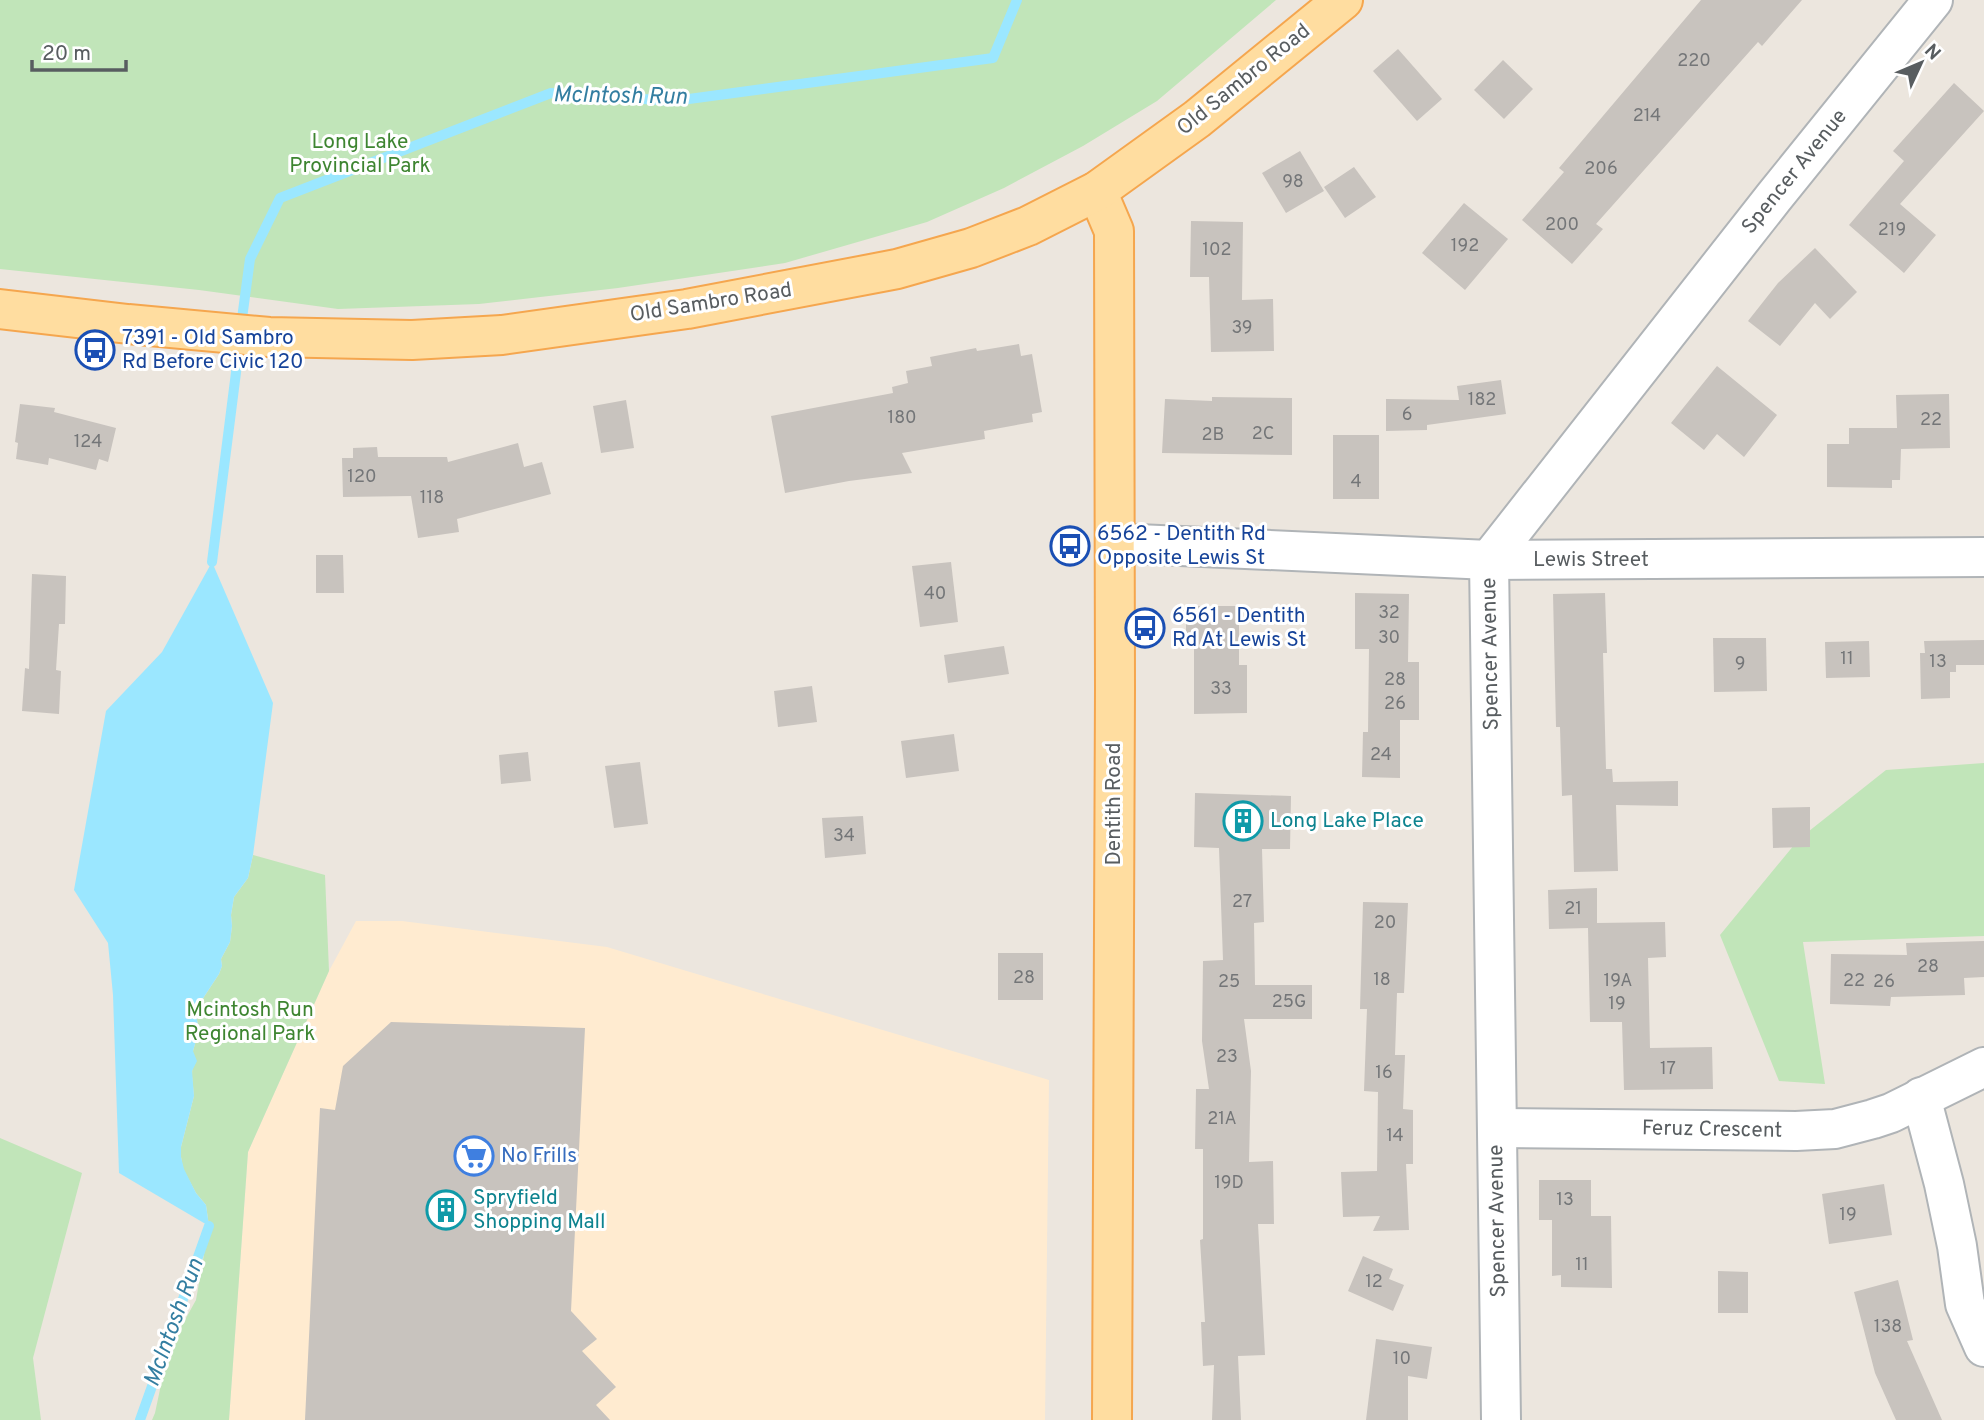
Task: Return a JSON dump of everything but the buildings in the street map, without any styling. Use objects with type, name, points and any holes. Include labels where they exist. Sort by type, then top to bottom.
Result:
[{"type":"main road","name":"Old Sambro Road","points":[[0,309],[269,337],[412,340],[502,335],[687,309],[897,269],[971,248],[1028,226],[1097,191],[1197,119],[1343,0]]},
{"type":"main road","name":"Dentith Road","points":[[1097,191],[1114,231],[1112,1420]]},
{"type":"street","name":"Spencer Avenue","points":[[1501,1420],[1489,560],[1774,197],[1933,0]]},
{"type":"street","name":"Lewis Street","points":[[1115,543],[1489,560],[1984,557]]},
{"type":"street","name":"Feruz Crescent","points":[[1497,1128],[1796,1131],[1835,1129],[1882,1116],[1984,1067]]},
{"type":"street","points":[[1921,1097],[1944,1184],[1957,1246],[1965,1304],[1984,1347]]},
{"type":"shaded area","name":"Spryfield Shopping Mall","points":[[356,921],[402,921],[607,947],[1049,1080],[1045,1420],[229,1420],[248,1152],[329,971]]},
{"type":"green space","name":"Long Lake Provincial Park","points":[[0,0],[1276,0],[1157,101],[1083,146],[1004,188],[927,222],[785,263],[618,288],[479,304],[338,309],[199,290],[0,269]]},
{"type":"green space","points":[[1984,763],[1984,936],[1803,942],[1825,1084],[1779,1081],[1720,935],[1799,839],[1886,770]]},
{"type":"green space","name":"Mcintosh Run Regional Park","points":[[253,855],[325,875],[329,971],[248,1152],[229,1420],[152,1420],[162,1380],[181,1327],[196,1300],[209,1226],[206,1205],[183,1169],[181,1157],[194,1096],[193,1051],[199,1030],[196,1015],[198,1006],[222,966],[221,959],[230,942],[234,897],[248,878]]},
{"type":"green space","points":[[0,1138],[82,1173],[33,1358],[41,1420],[0,1420]]},
{"type":"water","points":[[212,562],[273,703],[248,878],[234,897],[230,942],[221,959],[219,974],[198,1006],[196,1015],[199,1030],[193,1051],[197,1061],[192,1071],[194,1096],[181,1157],[196,1193],[206,1205],[209,1226],[119,1173],[113,995],[108,943],[74,890],[106,711],[162,652]]},
{"type":"waterway","name":"McIntosh Run","points":[[241,326],[250,259],[280,198],[551,93],[674,101],[993,58],[1017,0]]},
{"type":"waterway","name":"McIntosh Run","points":[[212,562],[240,341]]},
{"type":"waterway","name":"McIntosh Run","points":[[140,1420],[209,1226]]},
{"type":"place","name":"7391 - Old Sambro Rd Before Civic 120","points":[[95,350]]},
{"type":"place","name":"6562 - Dentith Rd Opposite Lewis St","points":[[1070,546]]},
{"type":"place","name":"6561 - Dentith Rd At Lewis St","points":[[1145,628]]},
{"type":"place","name":"Long Lake Place","points":[[1243,821]]},
{"type":"place","name":"No Frills","points":[[474,1156]]},
{"type":"place","name":"Spryfield Shopping Mall","points":[[446,1210]]}]
